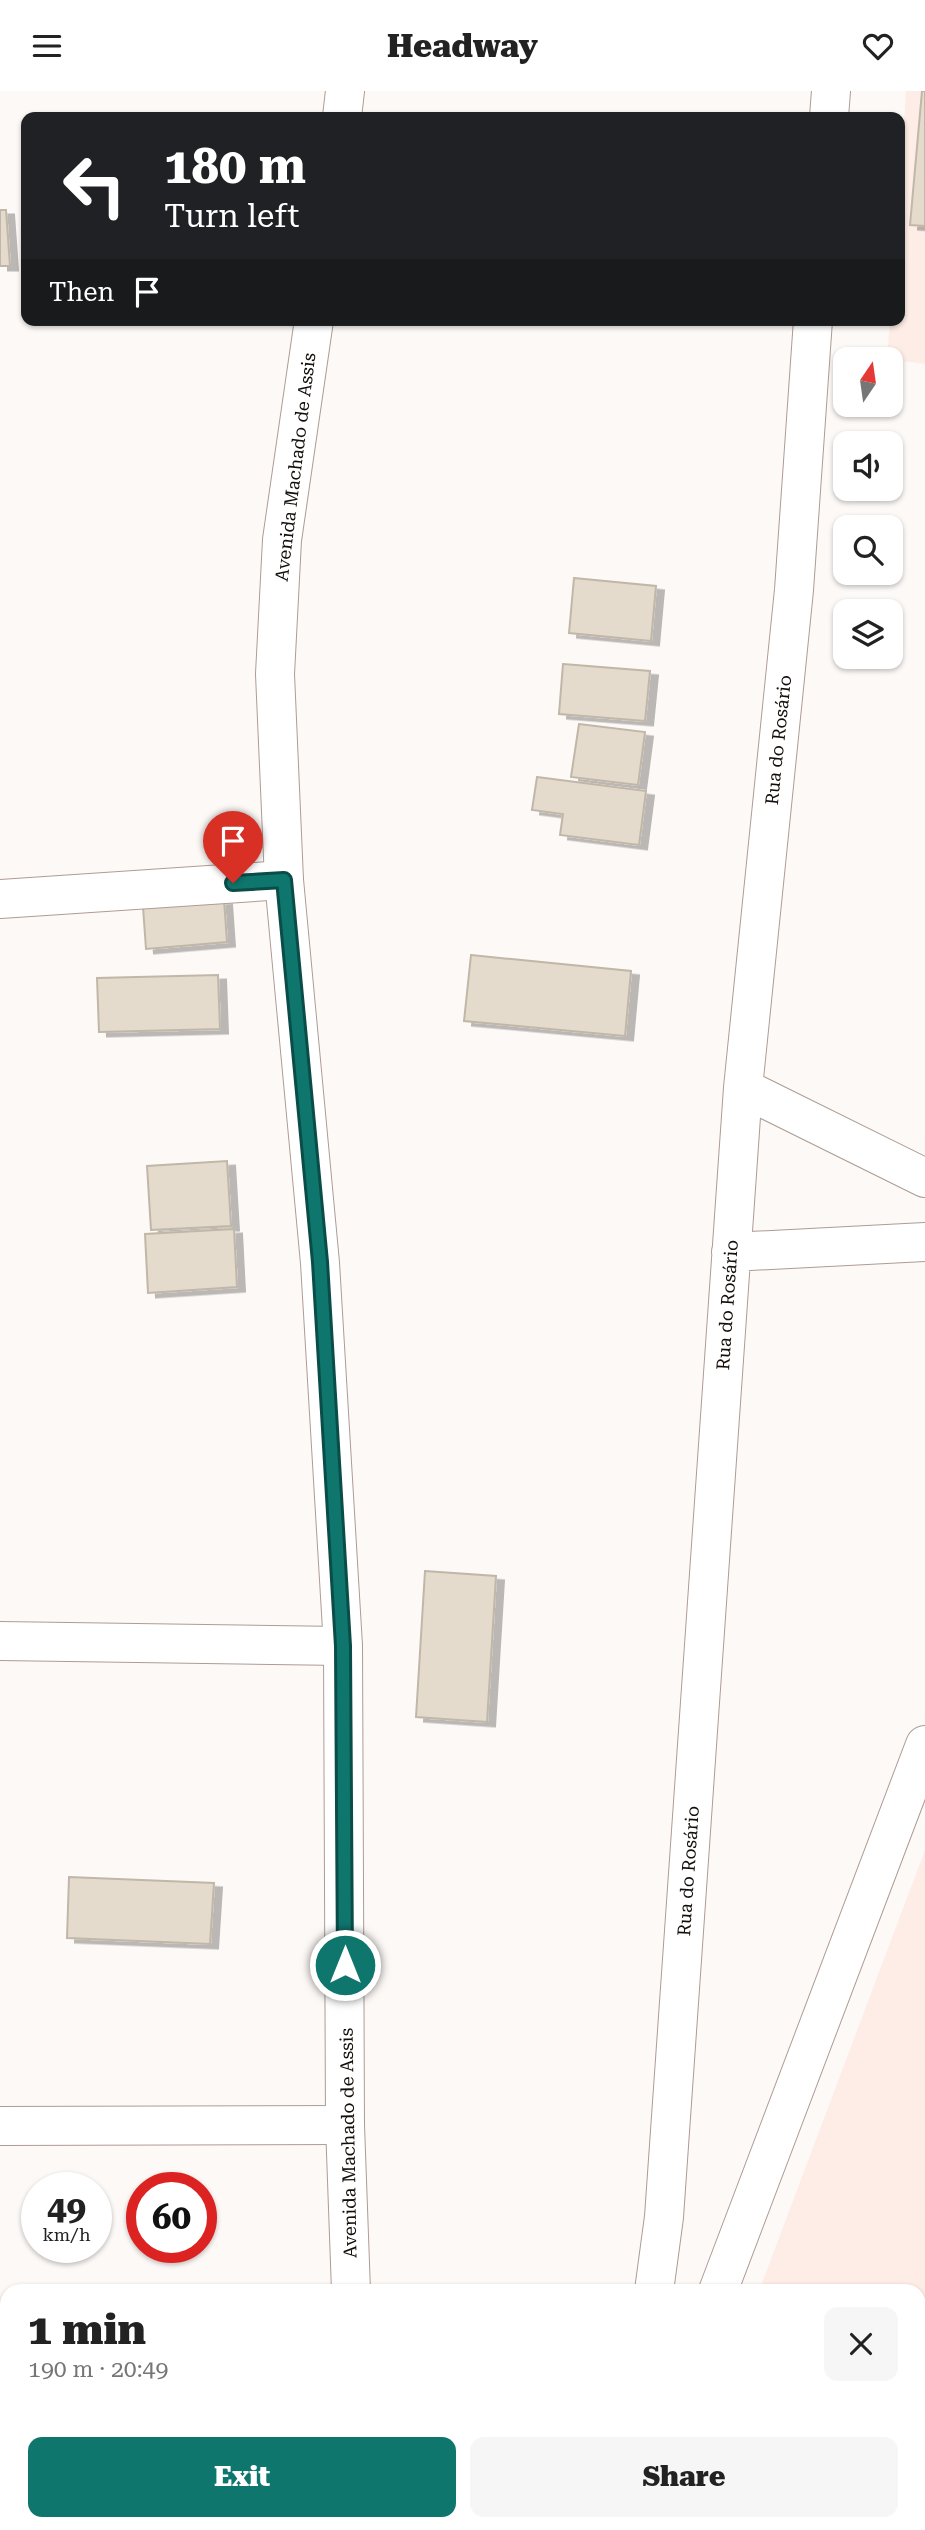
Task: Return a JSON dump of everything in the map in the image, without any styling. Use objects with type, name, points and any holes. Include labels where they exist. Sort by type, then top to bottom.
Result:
[{"type":"street","points":[[343,112],[345,91]]},
{"type":"street","points":[[829,112],[831,91]]},
{"type":"street","name":"Avenida Machado de Assis","points":[[313,326],[282,540],[275,674],[284,880],[320,1262],[343,1646],[345,2125],[351,2284]]},
{"type":"street","name":"Rua do Rosário","points":[[655,2284],[665,2204],[743,1088],[794,590],[813,326]]},
{"type":"street","points":[[0,898],[284,880]]},
{"type":"street","points":[[743,1088],[925,1178]]},
{"type":"street","points":[[731,1252],[925,1242]]},
{"type":"street","points":[[0,1641],[343,1646]]},
{"type":"street","points":[[721,2284],[925,1745]]},
{"type":"street","points":[[0,2126],[345,2125]]},
{"type":"shaded area","points":[[906,91],[925,91],[925,364],[903,361],[903,347],[888,347],[890,326],[905,326]]},
{"type":"shaded area","points":[[925,1850],[925,2284],[762,2284]]},
{"type":"building","points":[[922,91],[925,91],[925,226],[910,225]]},
{"type":"building","points":[[0,210],[6,210],[10,266],[0,266]]},
{"type":"building","points":[[574,578],[656,586],[651,641],[569,633]]},
{"type":"building","points":[[563,664],[650,671],[645,721],[559,714]]},
{"type":"building","points":[[579,724],[645,732],[638,785],[571,777]]},
{"type":"building","points":[[537,777],[646,791],[639,845],[560,835],[563,814],[532,810]]},
{"type":"building","points":[[224,900],[227,942],[146,949],[143,907]]},
{"type":"building","points":[[471,955],[631,971],[625,1036],[464,1021]]},
{"type":"building","points":[[218,975],[220,1029],[99,1032],[97,978]]},
{"type":"building","points":[[227,1161],[231,1226],[151,1230],[147,1166]]},
{"type":"building","points":[[234,1229],[237,1287],[148,1293],[145,1234]]},
{"type":"building","points":[[425,1571],[496,1576],[487,1722],[416,1717]]},
{"type":"building","points":[[69,1877],[214,1883],[210,1944],[67,1938]]},
{"type":"route","points":[[233,883],[284,880],[320,1262],[343,1646],[345,1965]]}]
